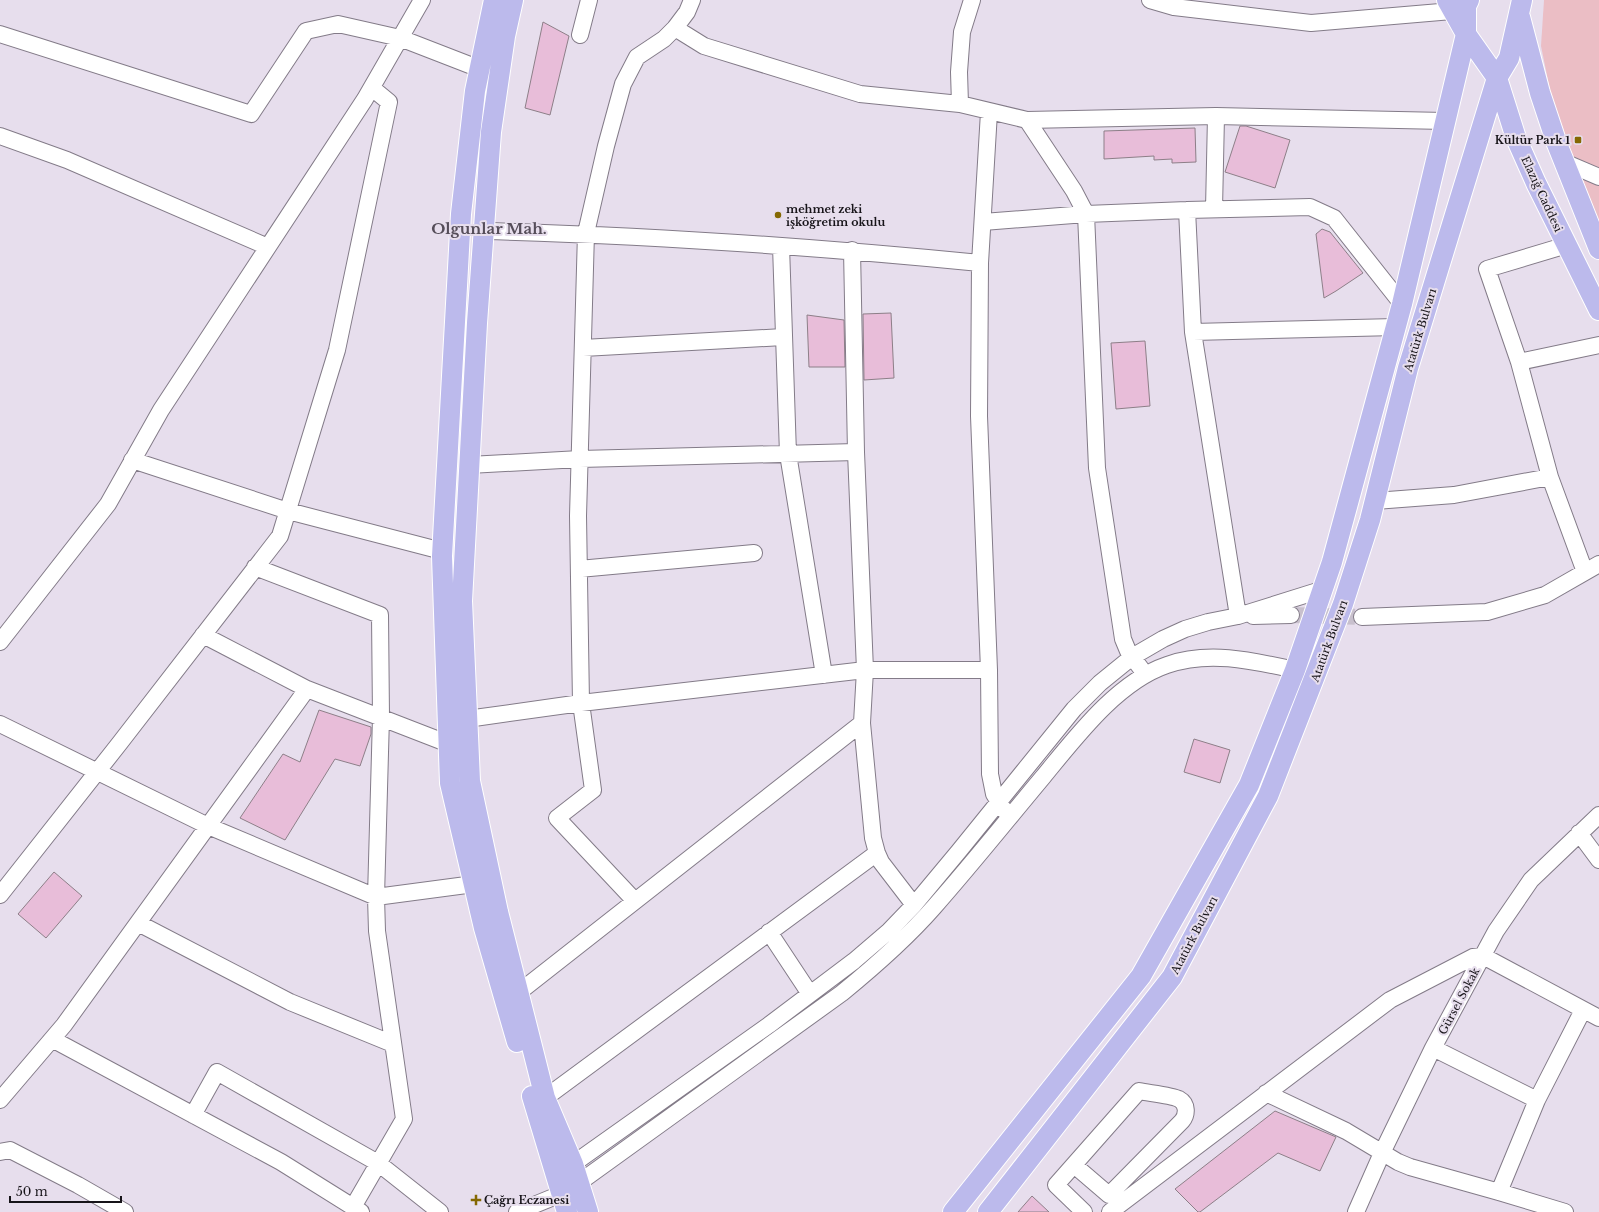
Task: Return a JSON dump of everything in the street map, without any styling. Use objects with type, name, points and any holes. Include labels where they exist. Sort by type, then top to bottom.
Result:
[{"type":"main road","points":[[494,0],[475,91],[461,214],[442,551],[450,783],[484,928],[564,1203]]},
{"type":"main road","points":[[513,0],[505,36],[491,132],[476,323],[462,601],[470,781],[498,912],[545,1098],[580,1182],[588,1212]]},
{"type":"main road","name":"Atatürk Bulvarı","points":[[953,1212],[1141,976],[1249,785],[1295,670],[1324,589],[1396,327],[1466,34],[1462,3]]},
{"type":"main road","points":[[1518,5],[1540,93],[1564,162],[1599,250]]},
{"type":"main road","name":"Atatürk Bulvarı","points":[[988,1212],[1172,976],[1268,796],[1343,604],[1370,520],[1408,368],[1497,78],[1509,58],[1518,5]]},
{"type":"main road","name":"Elazığ Caddesi","points":[[1466,34],[1497,78],[1516,138],[1536,183],[1599,310]]},
{"type":"street","points":[[0,642],[108,504],[162,410],[372,88],[422,0]]},
{"type":"street","points":[[580,35],[589,0]]},
{"type":"street","points":[[635,901],[557,818],[593,790],[581,703],[578,516],[586,233],[606,146],[624,84],[637,57],[664,39],[676,28],[687,12],[692,0]]},
{"type":"street","points":[[960,104],[959,72],[962,32],[972,0]]},
{"type":"street","points":[[1150,0],[1174,7],[1215,6],[1311,23],[1462,3]]},
{"type":"street","points":[[0,34],[251,114],[306,31],[338,24],[400,38],[480,69]]},
{"type":"street","points":[[676,28],[704,46],[860,94],[960,104],[1027,120],[1216,116],[1445,122]]},
{"type":"street","points":[[0,896],[280,536],[337,350],[389,102],[372,88]]},
{"type":"street","points":[[989,112],[980,263],[980,416],[989,670],[990,774],[991,785],[1008,818]]},
{"type":"street","points":[[1214,210],[1216,116]]},
{"type":"street","points":[[1027,120],[1074,191],[1086,214],[1097,468],[1123,639],[1132,657],[1145,674]]},
{"type":"street","points":[[0,136],[67,160],[268,247]]},
{"type":"street","points":[[1564,162],[1599,177]]},
{"type":"street","points":[[983,222],[1086,214],[1310,206],[1334,218],[1402,304]]},
{"type":"street","points":[[1187,210],[1193,332],[1238,616]]},
{"type":"street","points":[[484,231],[586,233],[852,250],[980,263]]},
{"type":"street","points":[[1567,245],[1487,269],[1519,362],[1550,477],[1585,572]]},
{"type":"street","points":[[781,246],[788,454],[824,674]]},
{"type":"street","points":[[852,250],[856,452],[865,670],[862,722],[873,838],[876,852],[881,862],[914,905]]},
{"type":"street","points":[[1193,332],[1396,327]]},
{"type":"street","points":[[583,348],[783,337]]},
{"type":"street","points":[[1519,362],[1599,345]]},
{"type":"street","points":[[469,465],[580,459],[856,452]]},
{"type":"street","points":[[132,460],[288,511],[442,551]]},
{"type":"street","points":[[1375,501],[1454,495],[1550,477]]},
{"type":"street","points":[[579,569],[754,553]]},
{"type":"street","points":[[1362,617],[1487,612],[1545,595],[1599,564]]},
{"type":"street","points":[[52,1039],[281,1162],[357,1209],[378,1163],[404,1119],[377,931],[376,897],[381,717],[380,615],[255,567]]},
{"type":"street","points":[[573,1164],[854,962],[889,931],[914,905],[1074,709],[1100,683],[1132,657],[1163,639],[1185,629],[1208,622],[1238,616],[1324,589]]},
{"type":"street","points":[[1238,616],[1291,615]]},
{"type":"street","points":[[203,635],[307,689],[449,744]]},
{"type":"street","points":[[580,1182],[650,1130],[842,993],[879,964],[908,936],[935,906],[1065,750],[1124,688],[1145,674],[1168,665],[1190,659],[1213,657],[1264,663],[1295,670]]},
{"type":"street","points":[[467,719],[581,703],[865,670],[989,670]]},
{"type":"street","points":[[0,1100],[64,1024],[307,689]]},
{"type":"street","points":[[518,992],[862,722]]},
{"type":"street","points":[[0,724],[97,773],[208,826],[376,897],[474,884]]},
{"type":"street","name":"Gürsel Sokak","points":[[1356,1212],[1382,1153],[1433,1048],[1496,931],[1531,880],[1599,815]]},
{"type":"street","points":[[1579,833],[1599,860]]},
{"type":"street","points":[[545,1098],[876,852]]},
{"type":"street","points":[[138,922],[290,1002],[393,1044]]},
{"type":"street","points":[[769,932],[810,994]]},
{"type":"street","points":[[1110,1212],[1390,1000],[1473,957],[1483,956],[1599,1018]]},
{"type":"street","points":[[1499,1192],[1537,1100],[1583,1010]]},
{"type":"street","points":[[1433,1048],[1537,1100]]},
{"type":"street","points":[[193,1115],[218,1072],[378,1163],[440,1212]]},
{"type":"street","points":[[1074,1165],[1109,1195],[1182,1121],[1186,1113],[1184,1105],[1179,1099],[1139,1090],[1056,1185],[1084,1212]]},
{"type":"street","points":[[1266,1094],[1346,1131],[1382,1153],[1410,1167],[1565,1212]]},
{"type":"street","points":[[0,1152],[10,1150],[125,1212]]},
{"type":"street","points":[[516,1212],[564,1203]]},
{"type":"shaded area","points":[[1544,0],[1599,0],[1599,234],[1558,129],[1541,46]]},
{"type":"building","points":[[543,22],[569,36],[550,115],[525,108]]},
{"type":"building","points":[[1240,126],[1246,126],[1290,140],[1275,188],[1225,172]]},
{"type":"building","points":[[1195,128],[1196,162],[1172,163],[1172,159],[1154,160],[1154,156],[1104,159],[1104,131]]},
{"type":"building","points":[[1322,229],[1330,232],[1363,273],[1324,298],[1316,234]]},
{"type":"building","points":[[891,313],[894,378],[864,380],[863,314]]},
{"type":"building","points":[[807,315],[844,320],[845,367],[809,367]]},
{"type":"building","points":[[1145,341],[1150,406],[1116,409],[1111,343]]},
{"type":"building","points":[[319,710],[371,727],[371,734],[360,766],[335,759],[285,840],[240,818],[283,754],[300,762]]},
{"type":"building","points":[[1194,739],[1230,750],[1220,783],[1184,772]]},
{"type":"building","points":[[54,872],[82,896],[46,938],[18,914]]},
{"type":"building","points":[[1275,1111],[1336,1137],[1320,1171],[1278,1153],[1198,1212],[1175,1189]]},
{"type":"building","points":[[1032,1196],[1049,1212],[1018,1212]]},
{"type":"tunnel","points":[[1291,615],[1362,617]]},
{"type":"place","name":"Kültür Park 1","points":[[1578,140]]},
{"type":"place","name":"mehmet zeki işköğretim okulu","points":[[778,215]]},
{"type":"place","name":"Çağrı Eczanesi","points":[[476,1200]]},
{"type":"district","name":"Olgunlar Mah.","points":[[489,228]]}]
